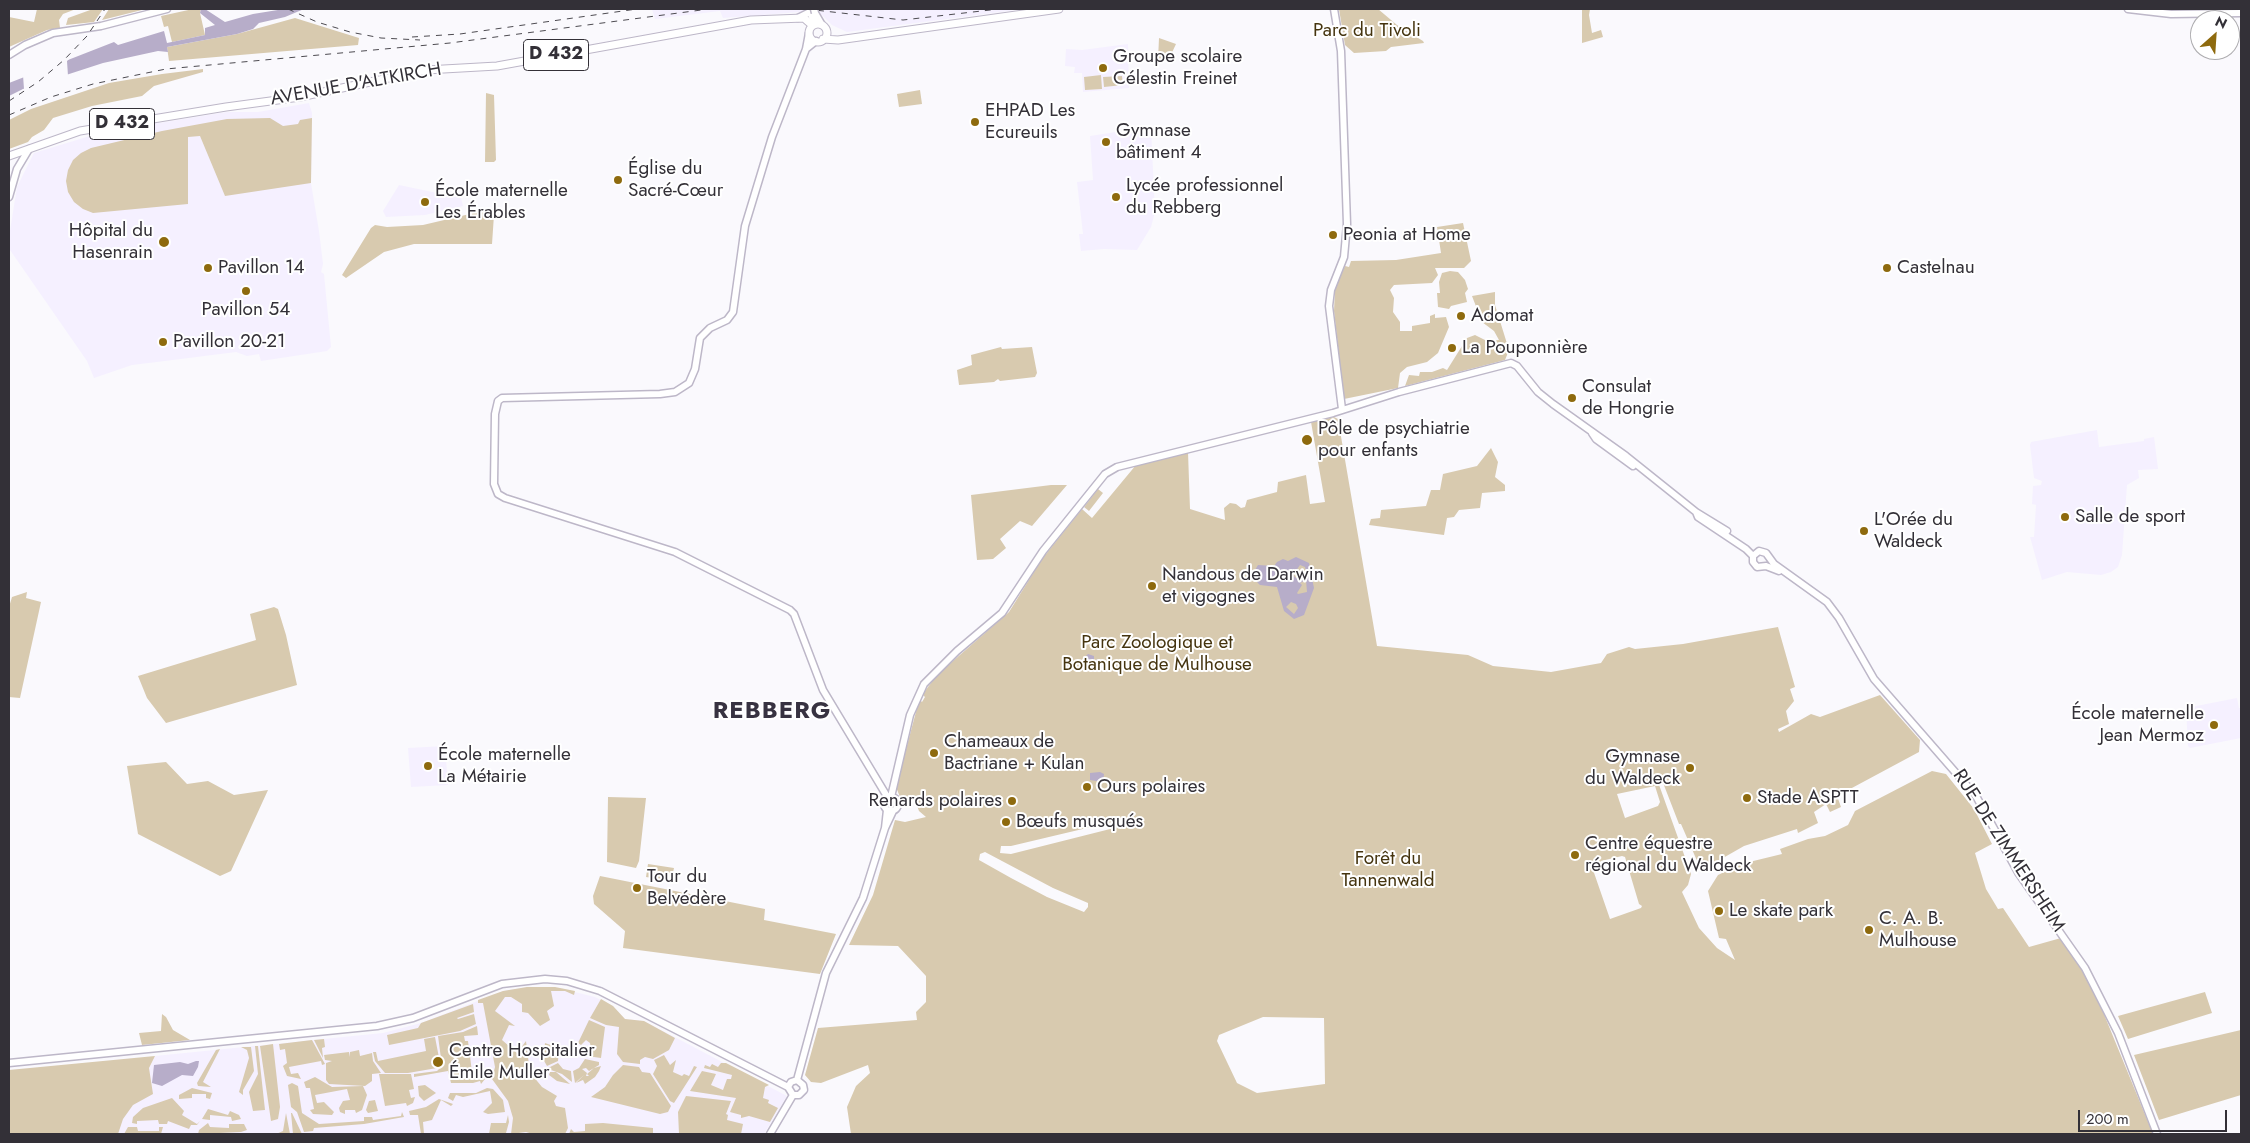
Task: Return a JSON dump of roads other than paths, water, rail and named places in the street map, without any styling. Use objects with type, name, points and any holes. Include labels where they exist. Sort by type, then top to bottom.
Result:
[{"type":"main road","points":[[9,55],[41,37],[63,31],[101,26],[168,9]]},
{"type":"main road","points":[[806,49],[816,41],[824,39],[846,39],[1059,9]]},
{"type":"main road","points":[[1334,9],[1341,51],[1347,218],[1344,257],[1331,290],[1329,306],[1342,409]]},
{"type":"main road","points":[[2128,9],[2171,14],[2241,13]]},
{"type":"main road","points":[[813,11],[811,38],[816,41]]},
{"type":"main road","name":"AVENUE D'ALTKIRCH","points":[[796,18],[813,11]]},
{"type":"main road","name":"AVENUE D'ALTKIRCH","points":[[9,156],[24,153],[80,131],[300,97],[426,70],[497,66],[741,22],[804,18],[813,28]]},
{"type":"main road","points":[[813,28],[846,39]]},
{"type":"main road","points":[[813,28],[772,137],[745,226],[733,312],[727,320],[704,333],[698,342],[692,377],[684,387],[675,392],[510,397],[498,401],[495,414],[494,487],[498,494],[505,498],[675,552],[766,595],[790,610],[794,614],[823,690],[889,798],[898,803],[897,808],[890,810]]},
{"type":"main road","points":[[824,39],[826,32]]},
{"type":"main road","points":[[9,197],[24,153]]},
{"type":"main road","points":[[9,156],[16,160],[18,168]]},
{"type":"main road","points":[[890,810],[884,803],[889,798],[910,715],[924,684],[957,651],[1002,613],[1044,551],[1098,482],[1105,474],[1117,467],[1342,409],[1505,364],[1513,364],[1538,392],[1592,433],[1599,435],[1696,512],[1759,551],[1766,553],[1769,558],[1766,566],[1757,567],[1753,562],[1753,556],[1746,549],[1698,517],[1696,512]]},
{"type":"main road","points":[[1753,556],[1759,551]]},
{"type":"main road","name":"RUE DE ZIMMERSHEIM","points":[[1769,558],[1792,577],[1817,593],[1831,607],[1874,679],[1962,777],[1976,796],[2019,874],[2086,968],[2118,1033],[2157,1134]]},
{"type":"main road","name":"RUE DE ZIMMERSHEIM","points":[[1766,566],[1792,577]]},
{"type":"main road","points":[[797,1080],[824,979],[838,945],[863,898],[890,810]]},
{"type":"main road","points":[[9,1063],[377,1026],[412,1018],[502,984],[531,980],[555,980],[600,991],[788,1087],[793,1095]]},
{"type":"main road","points":[[788,1087],[790,1082],[797,1080],[803,1084],[804,1090],[800,1095],[793,1095]]},
{"type":"main road","points":[[770,1134],[793,1095]]},
{"type":"railway","points":[[9,101],[38,82],[64,60],[87,36],[105,9]]},
{"type":"railway","points":[[288,9],[317,22],[350,32],[381,38],[420,40]]},
{"type":"railway","points":[[412,37],[460,34],[637,9]]},
{"type":"railway","points":[[9,115],[51,97],[93,84],[166,69],[450,43],[709,9]]},
{"type":"railway","points":[[806,9],[903,20],[999,9]]},
{"type":"place","name":"Groupe scolaire Célestin Freinet","points":[[1103,68]]},
{"type":"place","name":"EHPAD Les Ecureuils","points":[[975,122]]},
{"type":"place","name":"Gymnase bâtiment 4","points":[[1106,142]]},
{"type":"place","name":"Église du Sacré-Cœur","points":[[618,180]]},
{"type":"place","name":"Lycée professionnel du Rebberg","points":[[1116,197]]},
{"type":"place","name":"École maternelle Les Érables","points":[[425,202]]},
{"type":"place","name":"Peonia at Home","points":[[1333,235]]},
{"type":"place","name":"Hôpital du Hasenrain","points":[[164,242]]},
{"type":"place","name":"Pavillon 14","points":[[208,268]]},
{"type":"place","name":"Castelnau","points":[[1887,268]]},
{"type":"place","name":"Pavillon 54","points":[[246,291]]},
{"type":"place","name":"Adomat","points":[[1461,316]]},
{"type":"place","name":"Pavillon 20-21","points":[[163,342]]},
{"type":"place","name":"La Pouponnière","points":[[1452,348]]},
{"type":"place","name":"Consulat de Hongrie","points":[[1572,398]]},
{"type":"place","name":"Pôle de psychiatrie pour enfants","points":[[1307,440]]},
{"type":"place","name":"Salle de sport","points":[[2065,517]]},
{"type":"place","name":"L'Orée du Waldeck","points":[[1864,531]]},
{"type":"place","name":"Nandous de Darwin et vigognes","points":[[1152,586]]},
{"type":"place","name":"École maternelle Jean Mermoz","points":[[2214,725]]},
{"type":"place","name":"Chameaux de Bactriane + Kulan","points":[[934,753]]},
{"type":"place","name":"École maternelle La Métairie","points":[[428,766]]},
{"type":"place","name":"Gymnase du Waldeck","points":[[1690,768]]},
{"type":"place","name":"Ours polaires","points":[[1087,787]]},
{"type":"place","name":"Stade ASPTT","points":[[1747,798]]},
{"type":"place","name":"Renards polaires","points":[[1012,801]]},
{"type":"place","name":"Bœufs musqués","points":[[1006,822]]},
{"type":"place","name":"Centre équestre régional du Waldeck","points":[[1575,855]]},
{"type":"place","name":"Tour du Belvédère","points":[[637,888]]},
{"type":"place","name":"Le skate park","points":[[1719,911]]},
{"type":"place","name":"C. A. B. Mulhouse","points":[[1869,930]]},
{"type":"place","name":"Centre Hospitalier Émile Muller","points":[[438,1062]]},
{"type":"district","name":"REBBERG","points":[[772,712]]},
{"type":"park label","name":"Parc du Tivoli","points":[[1367,31]]},
{"type":"park label","name":"Parc Zoologique et Botanique de Mulhouse","points":[[1157,654]]},
{"type":"park label","name":"Forêt du Tannenwald","points":[[1388,870]]}]
